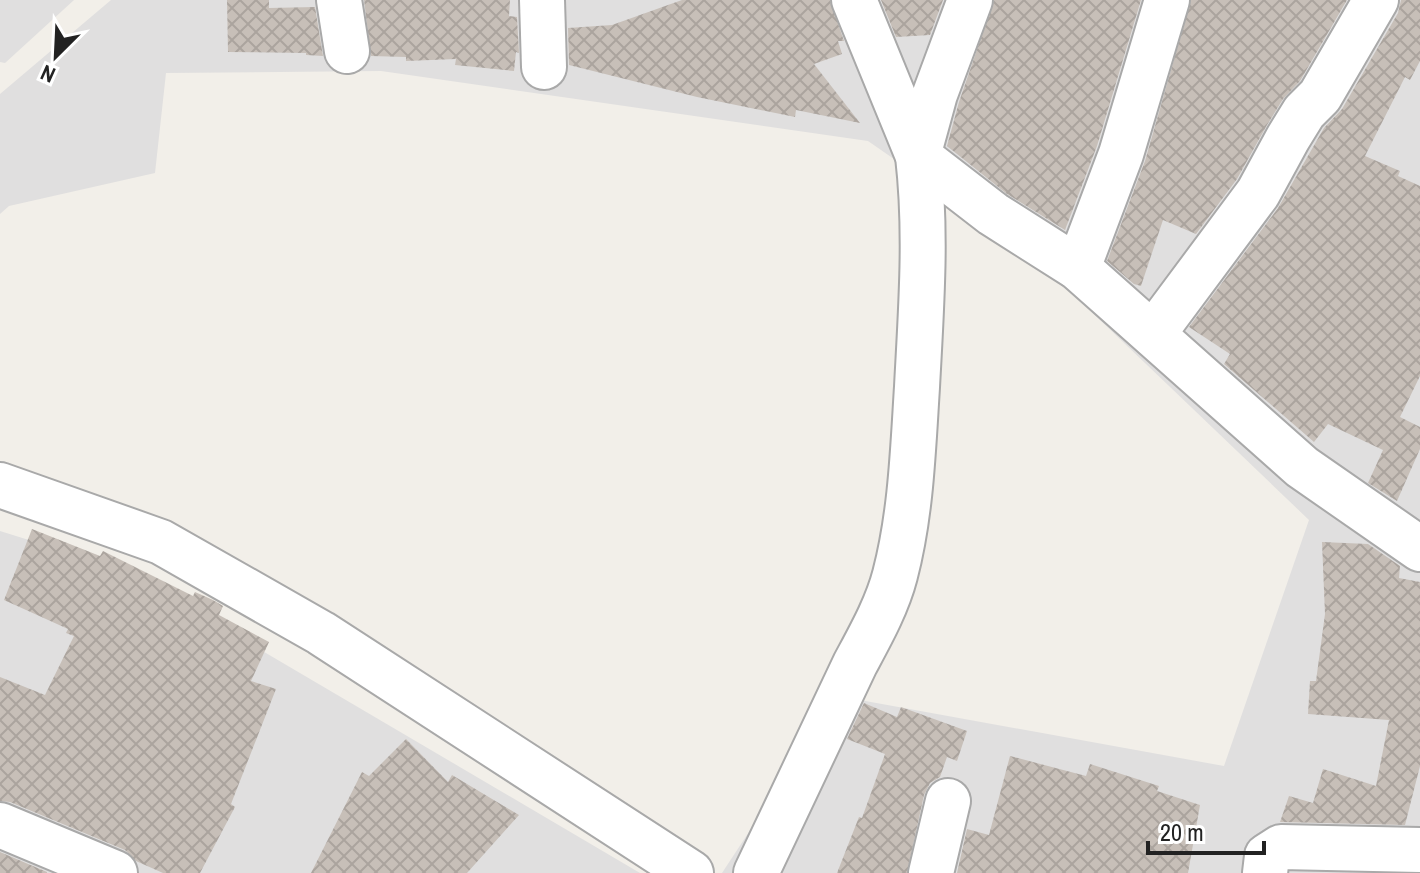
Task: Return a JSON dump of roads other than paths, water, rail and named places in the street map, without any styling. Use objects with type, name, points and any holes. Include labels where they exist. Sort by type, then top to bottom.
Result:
[{"type":"street","points":[[339,0],[347,51]]},
{"type":"street","points":[[542,0],[544,67]]},
{"type":"street","points":[[854,0],[918,156],[993,214],[1078,268],[1302,467],[1415,531]]},
{"type":"street","points":[[756,873],[873,632],[895,577],[910,496],[924,270],[918,156],[935,94],[970,0]]},
{"type":"street","points":[[1078,268],[1121,154],[1167,0]]},
{"type":"street","points":[[1153,334],[1258,193],[1288,138],[1304,112],[1320,96],[1376,0]]},
{"type":"street","points":[[0,485],[161,542],[321,633],[691,873]]},
{"type":"street","points":[[931,873],[948,801]]},
{"type":"street","points":[[0,825],[115,873]]},
{"type":"street","points":[[1265,873],[1267,856],[1281,847],[1420,850]]}]
